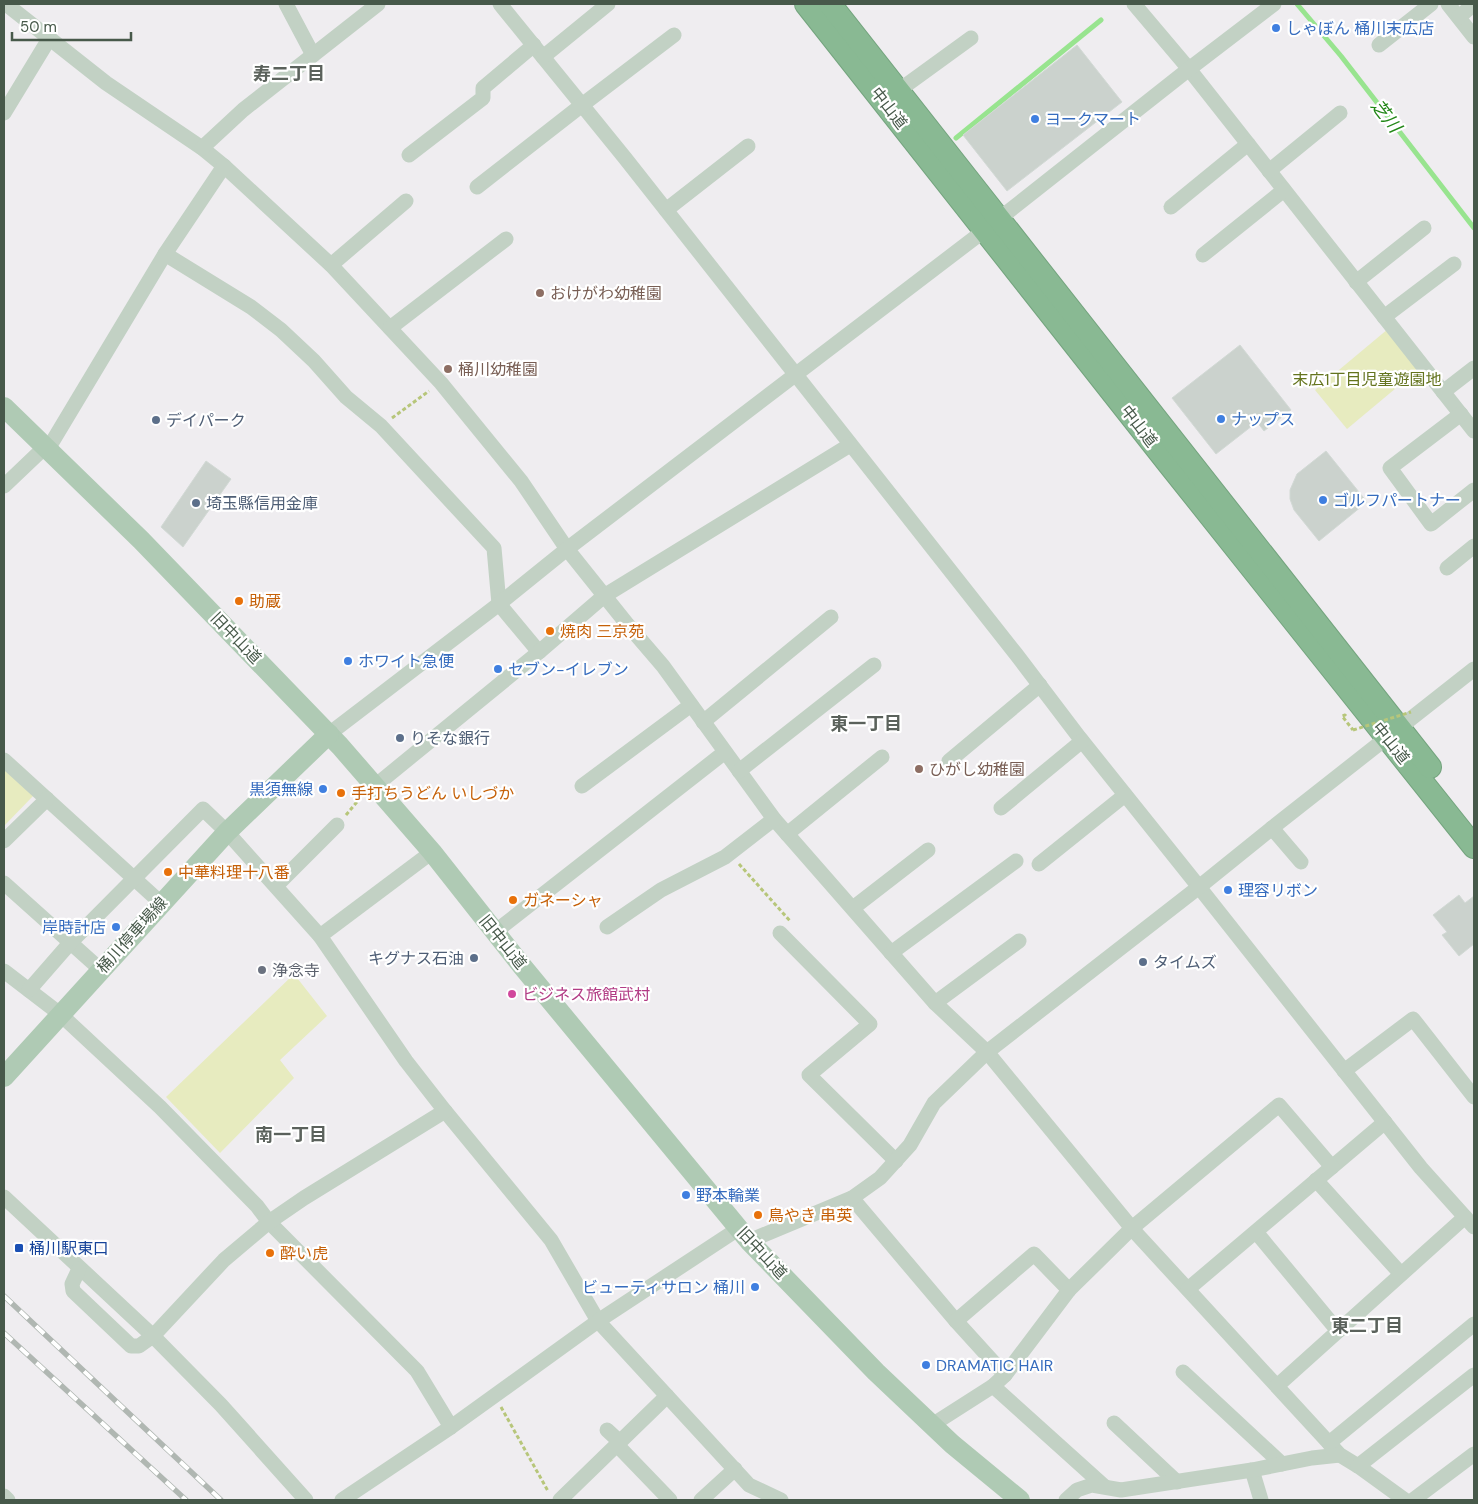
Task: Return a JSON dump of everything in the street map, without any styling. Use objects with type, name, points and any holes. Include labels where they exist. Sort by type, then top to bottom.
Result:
[{"type":"highway","name":"中山道","points":[[806,4],[992,224],[1400,726],[1474,823]]},
{"type":"highway","name":"中山道","points":[[830,4],[898,92],[992,224]]},
{"type":"highway","name":"中山道","points":[[1400,726],[1474,846]]},
{"type":"main road","name":"旧中山道","points":[[4,408],[141,540],[329,734],[432,852],[495,932],[743,1235],[876,1372],[952,1444],[1016,1499]]},
{"type":"main road","name":"桶川停車場線","points":[[4,1077],[227,832],[329,734]]},
{"type":"street","points":[[7,4],[106,83],[202,148],[332,265],[441,383],[521,481],[567,549],[663,666],[774,819],[787,834],[935,1003],[987,1052],[1132,1228],[1340,1455],[1404,1500]]},
{"type":"street","points":[[286,4],[313,55]]},
{"type":"street","points":[[202,148],[242,110],[378,4]]},
{"type":"street","points":[[500,4],[666,210],[1082,741],[1384,1122],[1421,1168],[1470,1222],[1401,1274],[1277,1386]]},
{"type":"street","points":[[408,155],[483,98],[483,88],[608,4]]},
{"type":"street","points":[[1134,4],[1189,69],[1474,431]]},
{"type":"street","points":[[329,734],[567,549],[992,224],[1274,4]]},
{"type":"street","points":[[1379,45],[1431,4]]},
{"type":"street","points":[[1448,4],[1474,37]]},
{"type":"street","points":[[1459,17],[1474,4]]},
{"type":"street","points":[[477,187],[674,35]]},
{"type":"street","points":[[4,112],[49,38]]},
{"type":"street","points":[[898,92],[971,38]]},
{"type":"street","points":[[1269,171],[1340,113]]},
{"type":"street","points":[[1171,207],[1248,144]]},
{"type":"street","points":[[666,210],[748,146]]},
{"type":"street","points":[[4,486],[46,448],[165,254],[224,166]]},
{"type":"street","points":[[1203,255],[1284,190]]},
{"type":"street","points":[[332,265],[406,201]]},
{"type":"street","points":[[1356,282],[1424,228]]},
{"type":"street","points":[[390,328],[506,239]]},
{"type":"street","points":[[165,254],[251,307],[281,330],[314,361],[346,397],[381,426],[494,548],[498,604],[539,652]]},
{"type":"street","points":[[1384,317],[1454,264]]},
{"type":"street","points":[[1443,392],[1474,368]]},
{"type":"street","points":[[1461,414],[1390,468],[1431,524],[1474,490]]},
{"type":"street","points":[[374,785],[539,652],[604,596],[850,445]]},
{"type":"street","points":[[1447,568],[1474,546]]},
{"type":"street","points":[[703,722],[831,617]]},
{"type":"street","points":[[739,771],[874,665]]},
{"type":"street","points":[[342,1500],[451,1426],[598,1321],[743,1235],[852,1198],[880,1178],[910,1144],[934,1103],[987,1052],[1474,669]]},
{"type":"street","points":[[949,761],[1040,686]]},
{"type":"street","points":[[582,786],[691,705]]},
{"type":"street","points":[[1001,808],[1082,741]]},
{"type":"street","points":[[495,932],[725,752]]},
{"type":"street","points":[[787,834],[882,757]]},
{"type":"street","points":[[4,760],[161,903]]},
{"type":"street","points":[[1039,864],[1125,795]]},
{"type":"street","points":[[4,841],[47,799]]},
{"type":"street","points":[[29,990],[70,943],[203,809],[227,832],[320,936],[406,1061],[444,1111],[550,1240],[598,1321],[749,1485],[781,1500]]},
{"type":"street","points":[[607,927],[661,890],[729,853],[774,819]]},
{"type":"street","points":[[276,886],[337,825]]},
{"type":"street","points":[[1272,828],[1301,862]]},
{"type":"street","points":[[853,908],[928,850]]},
{"type":"street","points":[[320,936],[432,852]]},
{"type":"street","points":[[891,953],[1016,861]]},
{"type":"street","points":[[4,884],[101,970]]},
{"type":"street","points":[[780,934],[870,1024],[809,1075],[896,1161]]},
{"type":"street","points":[[935,1003],[1020,941]]},
{"type":"street","points":[[4,970],[60,1014],[160,1107],[256,1206],[269,1222],[417,1371],[451,1426]]},
{"type":"street","points":[[1344,1071],[1413,1019],[1474,1097]]},
{"type":"street","points":[[932,1424],[993,1386],[1005,1375],[1069,1290],[1132,1228],[1279,1105],[1332,1167]]},
{"type":"street","points":[[79,1268],[72,1284],[73,1292],[131,1346],[139,1346],[153,1336],[224,1260],[269,1222],[304,1198],[444,1111]]},
{"type":"street","points":[[1188,1289],[1384,1122]]},
{"type":"street","points":[[1316,1180],[1401,1274]]},
{"type":"street","points":[[4,1197],[153,1336],[221,1405],[306,1500]]},
{"type":"street","points":[[852,1198],[956,1321],[1005,1375]]},
{"type":"street","points":[[1256,1232],[1338,1331]]},
{"type":"street","points":[[956,1321],[1034,1254],[1069,1290]]},
{"type":"street","points":[[1329,1443],[1474,1324]]},
{"type":"street","points":[[1183,1372],[1282,1464]]},
{"type":"street","points":[[1358,1466],[1474,1375]]},
{"type":"street","points":[[993,1386],[1104,1486]]},
{"type":"street","points":[[554,1496],[619,1444],[668,1396]]},
{"type":"street","points":[[1114,1424],[1177,1482]]},
{"type":"street","points":[[607,1430],[670,1500]]},
{"type":"street","points":[[1413,1500],[1474,1454]]},
{"type":"street","points":[[1066,1500],[1077,1490],[1092,1485],[1120,1490],[1340,1455]]},
{"type":"street","points":[[701,1500],[735,1469]]},
{"type":"street","points":[[1252,1470],[1261,1500]]},
{"type":"street","points":[[4,1496],[8,1500]]},
{"type":"path","points":[[381,426],[441,383]]},
{"type":"path","points":[[1353,730],[1400,726]]},
{"type":"path","points":[[337,825],[374,785]]},
{"type":"path","points":[[729,853],[792,921],[780,934]]},
{"type":"path","points":[[494,1395],[554,1496]]},
{"type":"green space","name":"末広1丁目児童遊園地","points":[[1388,329],[1420,368],[1347,429],[1315,390]]},
{"type":"green space","points":[[4,765],[34,795],[4,826]]},
{"type":"green space","points":[[294,974],[327,1016],[280,1060],[294,1078],[220,1153],[166,1097]]},
{"type":"building","points":[[1077,45],[1122,102],[1007,191],[963,135]]},
{"type":"building","points":[[1240,345],[1291,410],[1264,431],[1257,422],[1216,454],[1172,398]]},
{"type":"building","points":[[1326,451],[1367,502],[1319,541],[1294,510],[1290,499],[1290,490],[1297,474]]},
{"type":"building","name":"埼玉縣信用金庫","points":[[206,461],[231,479],[183,547],[161,527]]},
{"type":"building","points":[[1459,895],[1465,903],[1474,896],[1474,944],[1459,956],[1442,935],[1447,932],[1433,915]]},
{"type":"waterway","name":"芝川","points":[[1297,4],[1341,56],[1474,228]]},
{"type":"waterway","points":[[956,138],[1101,20]]},
{"type":"railway","points":[[4,1296],[221,1500]]},
{"type":"railway","points":[[4,1333],[186,1500]]},
{"type":"place","name":"しゃぼん 桶川末広店","points":[[1276,28]]},
{"type":"place","name":"ヨークマート","points":[[1035,119]]},
{"type":"place","name":"おけがわ幼稚園","points":[[540,293]]},
{"type":"place","name":"桶川幼稚園","points":[[448,369]]},
{"type":"place","name":"ナップス","points":[[1221,419]]},
{"type":"place","name":"デイパーク","points":[[156,420]]},
{"type":"place","name":"ゴルフパートナー","points":[[1323,500]]},
{"type":"place","name":"埼玉縣信用金庫","points":[[196,503]]},
{"type":"place","name":"助蔵","points":[[239,601]]},
{"type":"place","name":"焼肉 三京苑","points":[[550,631]]},
{"type":"place","name":"ホワイト急便","points":[[348,661]]},
{"type":"place","name":"セブン-イレブン","points":[[498,669]]},
{"type":"place","name":"りそな銀行","points":[[400,738]]},
{"type":"place","name":"ひがし幼稚園","points":[[919,769]]},
{"type":"place","name":"黒須無線","points":[[323,789]]},
{"type":"place","name":"手打ちうどん いしづか","points":[[341,793]]},
{"type":"place","name":"中華料理十八番","points":[[168,872]]},
{"type":"place","name":"理容リボン","points":[[1228,890]]},
{"type":"place","name":"ガネーシャ","points":[[513,900]]},
{"type":"place","name":"岸時計店","points":[[116,927]]},
{"type":"place","name":"キグナス石油","points":[[474,958]]},
{"type":"place","name":"タイムズ","points":[[1143,962]]},
{"type":"place","name":"浄念寺","points":[[262,970]]},
{"type":"place","name":"ビジネス旅館武村","points":[[512,994]]},
{"type":"place","name":"野本輪業","points":[[686,1195]]},
{"type":"place","name":"鳥やき 串英","points":[[758,1215]]},
{"type":"place","name":"桶川駅東口","points":[[19,1248]]},
{"type":"place","name":"酔い虎","points":[[270,1253]]},
{"type":"place","name":"ビューティサロン 桶川","points":[[755,1287]]},
{"type":"place","name":"DRAMATIC HAIR","points":[[926,1365]]},
{"type":"district","name":"寿二丁目","points":[[289,74]]},
{"type":"district","name":"東一丁目","points":[[866,724]]},
{"type":"district","name":"南一丁目","points":[[291,1135]]},
{"type":"district","name":"東二丁目","points":[[1367,1326]]}]
